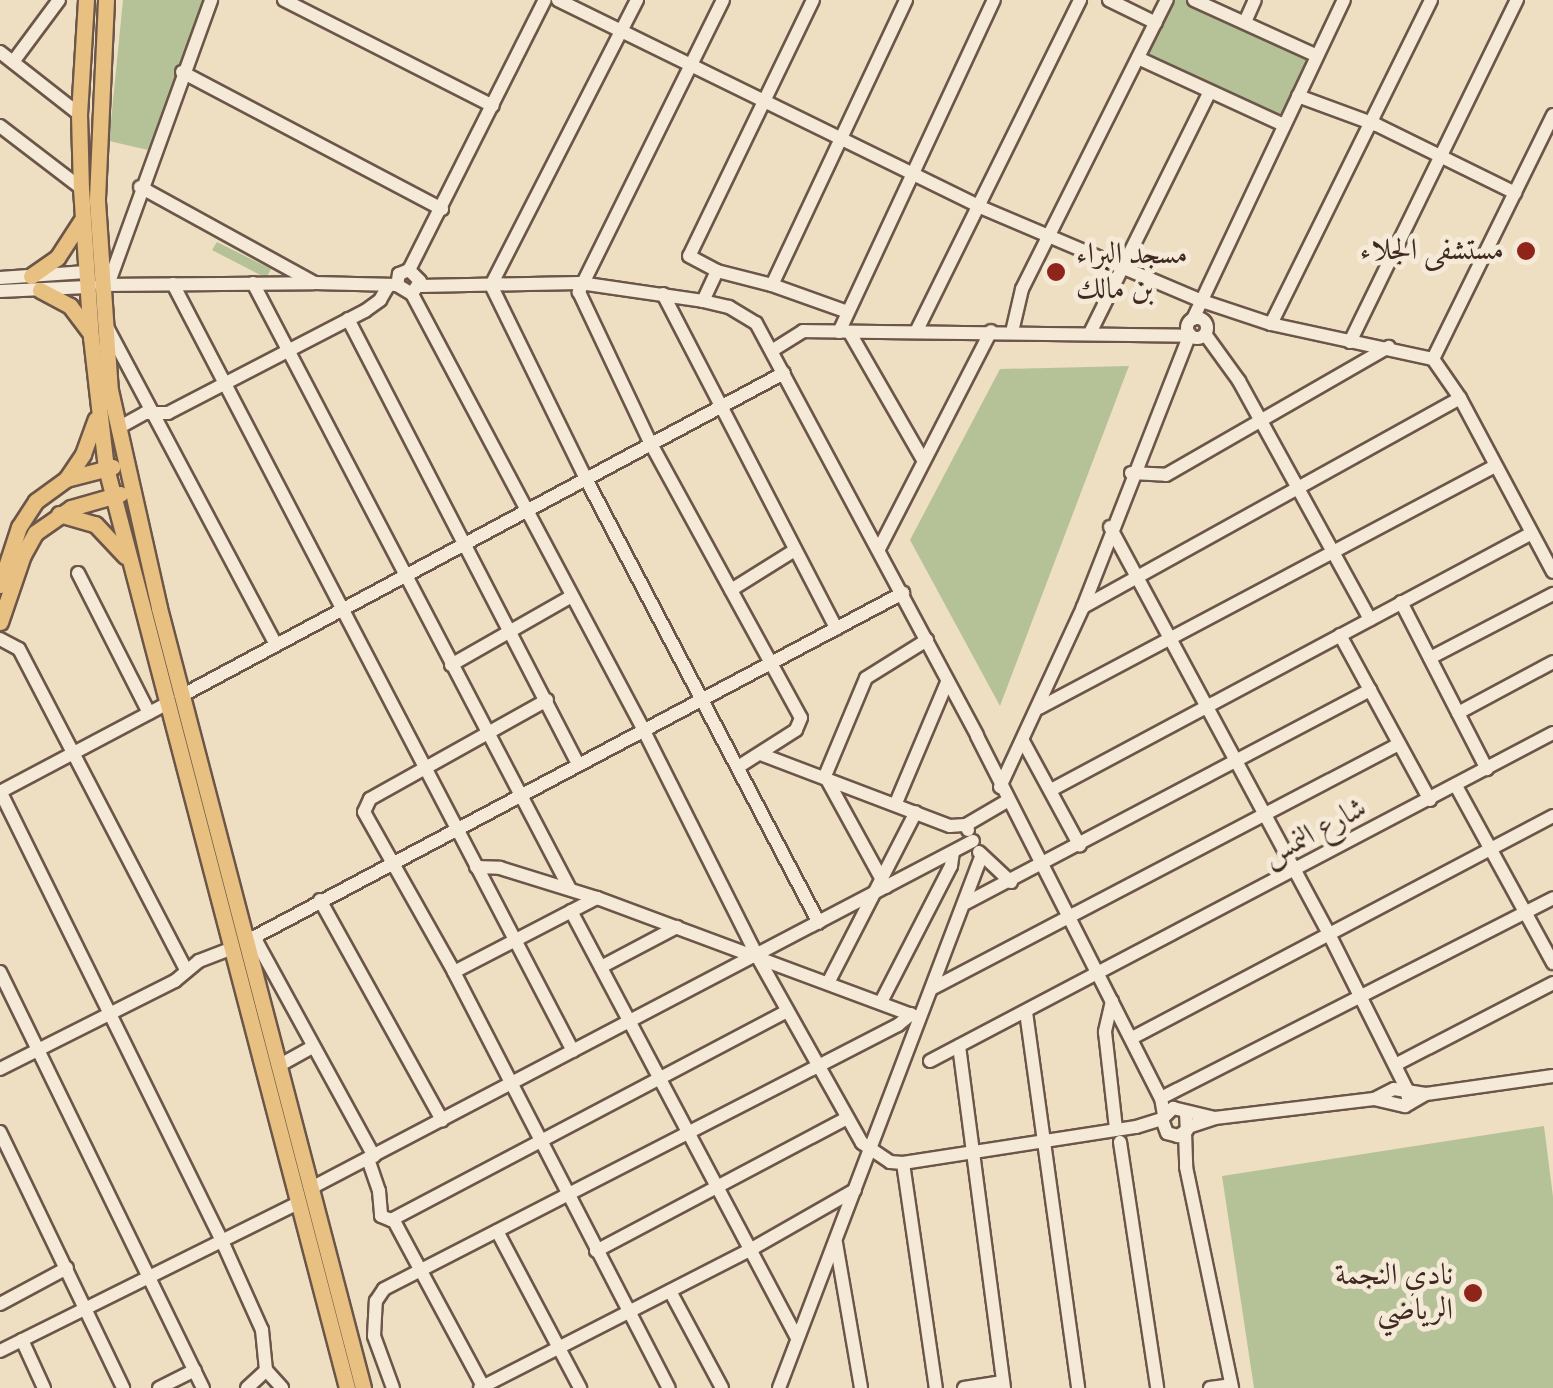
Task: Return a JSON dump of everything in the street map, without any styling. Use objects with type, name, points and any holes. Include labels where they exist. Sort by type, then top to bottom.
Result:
[{"type":"main road","points":[[106,0],[90,333],[106,468],[128,561],[174,700],[280,1065],[362,1388]]},
{"type":"main road","points":[[83,2],[79,114],[83,217],[118,428],[174,700]]},
{"type":"main road","points":[[83,217],[36,283],[70,306],[90,333]]},
{"type":"main road","points":[[2,574],[25,514],[66,479],[89,440],[98,410]]},
{"type":"main road","points":[[66,479],[126,466]]},
{"type":"main road","points":[[0,622],[28,544],[59,514],[131,492]]},
{"type":"main road","points":[[59,514],[95,524],[128,561]]},
{"type":"main road","points":[[245,942],[298,1203],[347,1388]]},
{"type":"street","points":[[13,62],[59,0]]},
{"type":"street","points":[[95,282],[140,187],[211,0]]},
{"type":"street","points":[[284,0],[492,106]]},
{"type":"street","points":[[118,428],[145,413],[168,413],[380,300],[399,274],[409,270],[545,0]]},
{"type":"street","points":[[558,0],[978,206],[1199,300],[1271,324],[1389,347],[1433,360],[1460,398],[1553,572]]},
{"type":"street","points":[[491,285],[637,0]]},
{"type":"street","points":[[723,0],[580,283],[581,300],[651,444],[801,722],[763,755],[738,767]]},
{"type":"street","points":[[812,0],[690,250],[695,262],[717,272],[772,285],[845,311]]},
{"type":"street","points":[[772,285],[906,0]]},
{"type":"street","points":[[922,458],[844,333],[845,311],[994,0]]},
{"type":"street","points":[[917,330],[1080,0]]},
{"type":"street","points":[[1109,0],[1156,23]]},
{"type":"street","points":[[1012,332],[1022,289],[1167,0]]},
{"type":"street","points":[[1194,0],[1315,55]]},
{"type":"street","points":[[1245,22],[1255,0]]},
{"type":"street","points":[[1000,787],[1040,708],[1082,607],[1199,300],[1344,0]]},
{"type":"street","points":[[1271,324],[1431,0]]},
{"type":"street","points":[[1350,342],[1517,0]]},
{"type":"street","points":[[0,52],[79,114]]},
{"type":"street","points":[[1138,58],[1284,124]]},
{"type":"street","points":[[182,72],[442,209]]},
{"type":"street","points":[[1092,332],[1209,92]]},
{"type":"street","points":[[1298,96],[1372,124],[1515,192]]},
{"type":"street","points":[[1433,360],[1553,115]]},
{"type":"street","points":[[0,126],[81,188]]},
{"type":"street","points":[[140,187],[314,283]]},
{"type":"street","points":[[409,270],[419,276],[416,290],[757,956],[870,1152],[902,1163],[1041,1139],[1118,1135],[1172,1118],[1216,1118],[1374,1099],[1406,1088],[1426,1094]]},
{"type":"street","points":[[703,300],[717,272]]},
{"type":"street","points":[[0,278],[36,283],[392,285],[416,290],[580,283],[703,300],[748,316],[773,350],[927,640],[1172,1118],[1232,1386],[1210,1388]]},
{"type":"street","points":[[0,291],[36,283]]},
{"type":"street","points":[[253,283],[570,890]]},
{"type":"street","points":[[173,284],[422,768],[573,1051]]},
{"type":"street","points":[[491,285],[586,479],[820,923]]},
{"type":"street","points":[[663,294],[838,629]]},
{"type":"street","points":[[102,318],[156,413],[276,645]]},
{"type":"street","points":[[348,319],[578,764]]},
{"type":"street","points":[[1193,319],[1205,322],[1205,334],[1226,358],[1370,619]]},
{"type":"street","points":[[773,350],[804,331],[1092,332],[1197,338],[1205,334]]},
{"type":"street","points":[[878,549],[991,331]]},
{"type":"street","points":[[1131,473],[1166,474],[1389,347]]},
{"type":"street","points":[[282,1388],[266,1370],[262,1330],[222,1240],[0,792],[784,373]]},
{"type":"street","points":[[1082,607],[1460,398]]},
{"type":"street","points":[[1040,708],[1496,466]]},
{"type":"street","points":[[1110,527],[1329,934],[1406,1088],[1409,1104]]},
{"type":"street","points":[[1051,790],[1532,534]]},
{"type":"street","points":[[731,590],[794,550]]},
{"type":"street","points":[[78,572],[149,712]]},
{"type":"street","points":[[0,1068],[175,981],[186,970],[902,593]]},
{"type":"street","points":[[1430,658],[1553,594]]},
{"type":"street","points":[[451,665],[572,596]]},
{"type":"street","points":[[1401,602],[1487,769]]},
{"type":"street","points":[[1340,635],[1430,800]]},
{"type":"street","points":[[0,638],[19,648],[186,970]]},
{"type":"street","points":[[824,776],[866,678],[927,640]]},
{"type":"street","points":[[1458,713],[1553,662]]},
{"type":"street","points":[[896,803],[946,682]]},
{"type":"street","points":[[966,903],[1370,690]]},
{"type":"street","points":[[548,700],[422,768],[363,807],[454,972],[669,1388]]},
{"type":"street","name":"شارع النمس","points":[[930,1061],[1553,734]]},
{"type":"street","points":[[1023,742],[1080,846]]},
{"type":"street","points":[[934,988],[1400,744]]},
{"type":"street","points":[[763,755],[950,826],[966,825],[1008,801]]},
{"type":"street","points":[[824,776],[881,886]]},
{"type":"street","points":[[1456,786],[1553,963]]},
{"type":"street","points":[[828,983],[916,812]]},
{"type":"street","points":[[1132,1038],[1553,816]]},
{"type":"street","points":[[966,825],[981,857],[1011,882]]},
{"type":"street","points":[[313,1186],[973,841]]},
{"type":"street","points":[[881,1002],[951,866],[953,852]]},
{"type":"street","points":[[779,1388],[870,1152],[915,1017],[934,988],[981,857]]},
{"type":"street","points":[[476,866],[500,868],[597,898],[915,1017]]},
{"type":"street","points":[[454,972],[597,898]]},
{"type":"street","points":[[1172,1118],[1362,999],[1553,898]]},
{"type":"street","points":[[320,900],[442,1120]]},
{"type":"street","points":[[572,911],[686,1134],[797,1338]]},
{"type":"street","points":[[601,967],[676,927]]},
{"type":"street","points":[[245,942],[311,1048],[371,1157],[380,1190],[381,1216],[393,1219],[787,1011]]},
{"type":"street","points":[[0,972],[203,1388]]},
{"type":"street","points":[[1392,1105],[1396,1069],[1553,983]]},
{"type":"street","points":[[1112,1002],[1105,1032],[1157,1388]]},
{"type":"street","points":[[1026,1012],[1078,1388]]},
{"type":"street","points":[[393,1388],[374,1344],[376,1301],[384,1289],[915,1017]]},
{"type":"street","points":[[960,1046],[1003,1385],[964,1388]]},
{"type":"street","points":[[280,1065],[311,1048]]},
{"type":"street","points":[[1374,1099],[1392,1105],[1409,1104],[1426,1094],[1553,1076]]},
{"type":"street","points":[[596,1251],[847,1118]]},
{"type":"street","points":[[0,1132],[123,1388]]},
{"type":"street","points":[[902,1163],[936,1388]]},
{"type":"street","points":[[393,1219],[482,1388],[748,1251],[855,1190]]},
{"type":"street","points":[[0,1351],[298,1203]]},
{"type":"street","points":[[498,1231],[580,1388]]},
{"type":"street","points":[[836,1242],[861,1388]]},
{"type":"street","points":[[1,1301],[67,1268]]},
{"type":"street","points":[[670,1291],[722,1388]]},
{"type":"street","points":[[22,1340],[44,1388]]},
{"type":"street","points":[[159,1388],[194,1370]]},
{"type":"street","points":[[247,1388],[266,1370]]},
{"type":"green space","points":[[123,0],[203,0],[148,150],[109,141]]},
{"type":"green space","points":[[1167,0],[1194,0],[1315,55],[1284,124],[1139,58]]},
{"type":"green space","points":[[217,242],[271,269],[266,278],[212,250]]},
{"type":"green space","points":[[1129,366],[1000,706],[910,540],[1000,369]]},
{"type":"green space","points":[[1544,1126],[1553,1197],[1553,1388],[1254,1388],[1222,1176]]},
{"type":"place","name":"مستشفى الجلاء","points":[[1526,251]]},
{"type":"place","name":"مسجد البراء بن مالك","points":[[1056,272]]},
{"type":"place","name":"نادي النجمة الرياضي","points":[[1473,1293]]}]
